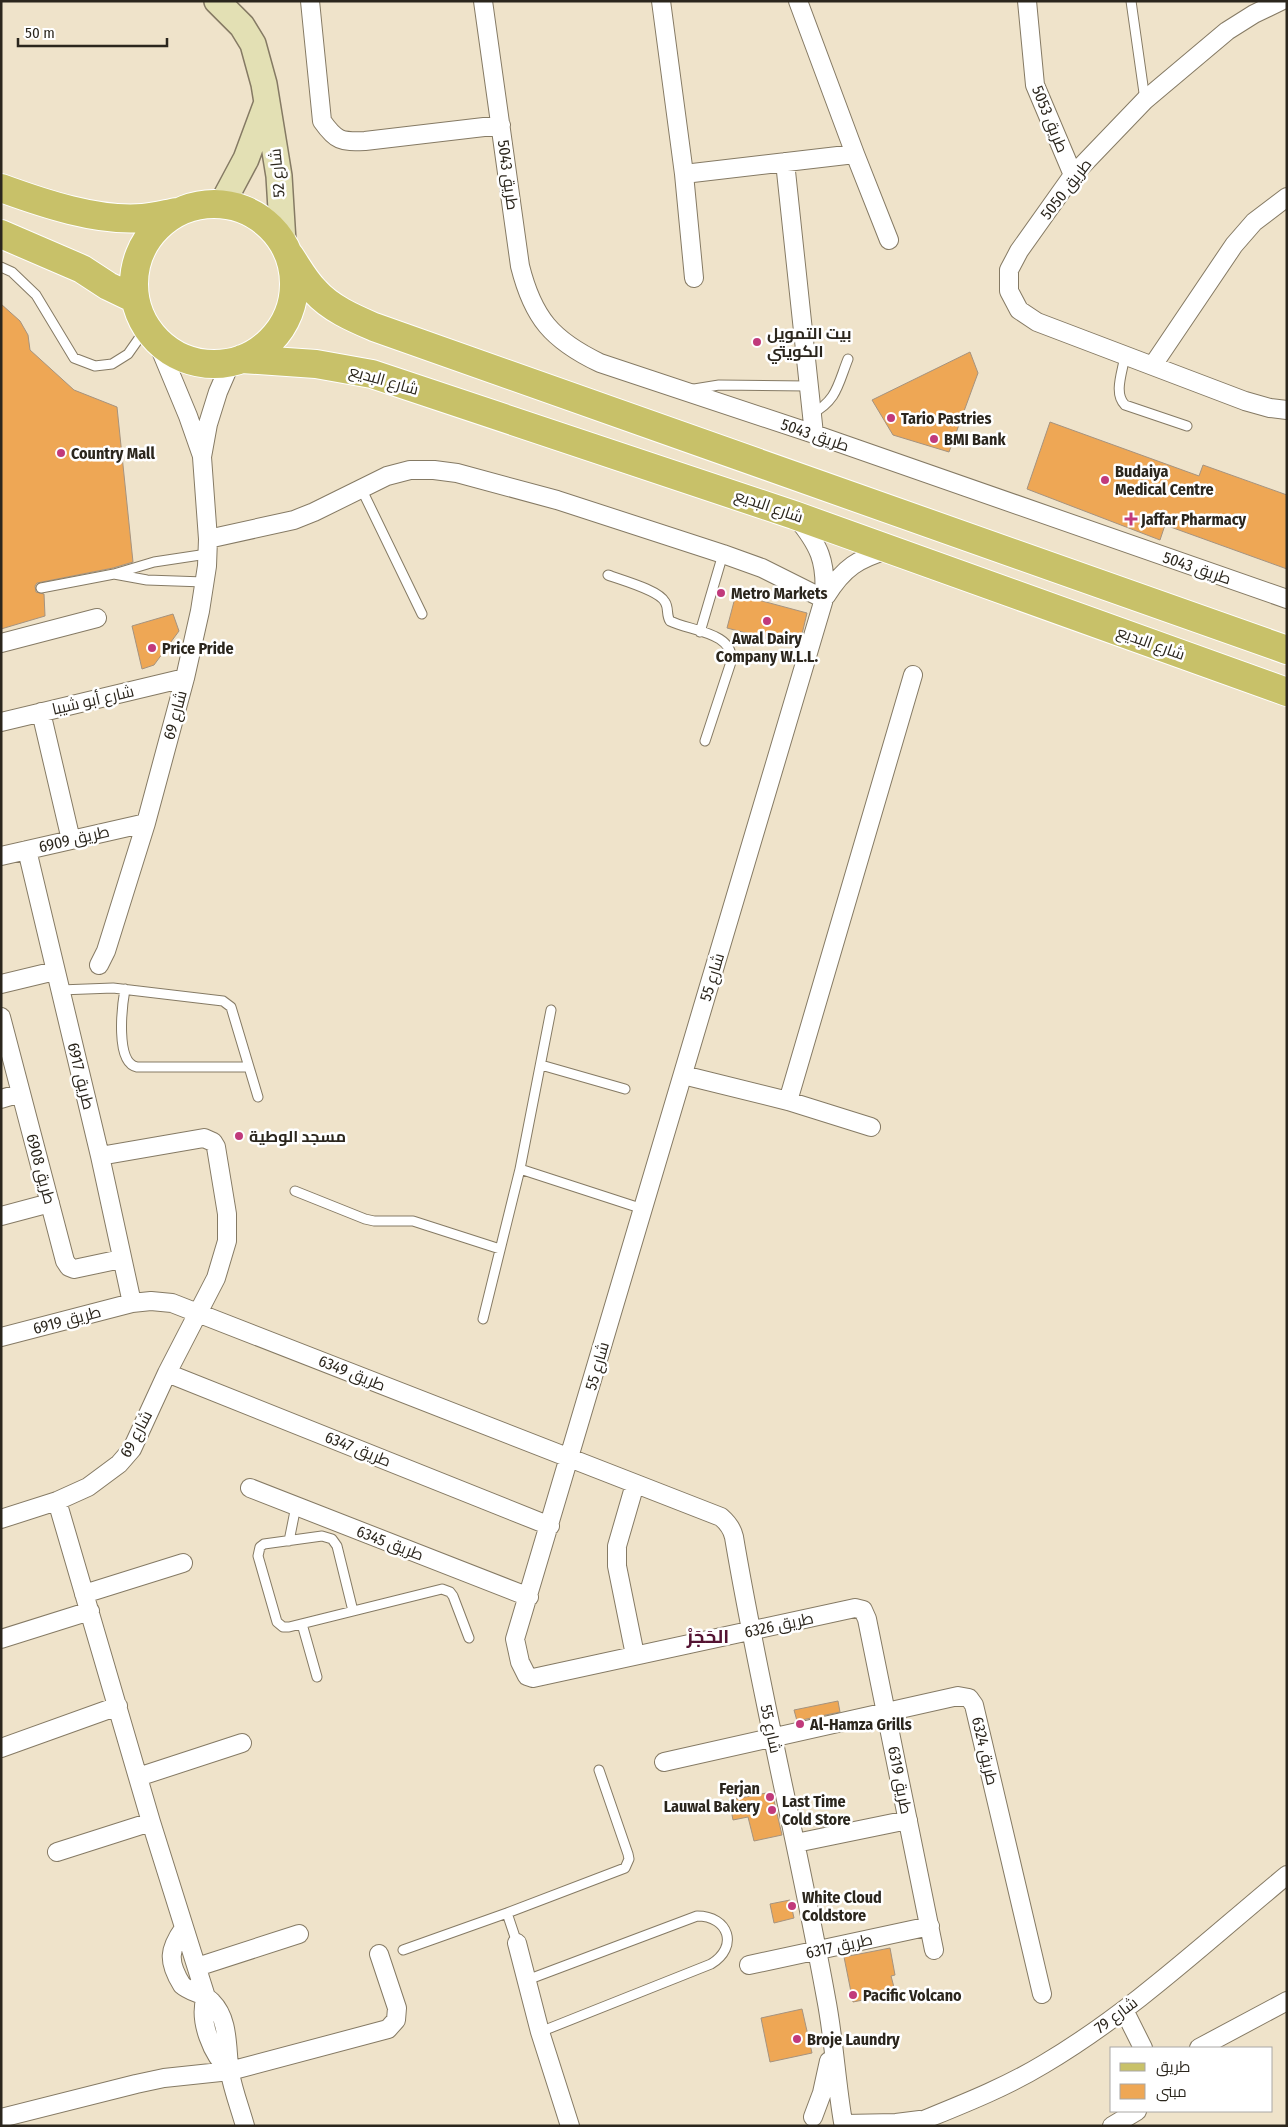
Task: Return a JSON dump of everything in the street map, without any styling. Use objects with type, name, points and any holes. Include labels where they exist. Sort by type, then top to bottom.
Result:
[{"type":"main road","points":[[1,188],[44,204],[109,216],[142,218],[178,212],[200,205],[222,204],[240,208],[257,216],[271,227],[314,291],[327,302],[357,320],[1287,650]]},
{"type":"main road","points":[[178,212],[157,227],[142,248],[134,273],[135,299],[142,320],[151,333],[178,356],[204,363],[237,361],[264,347],[281,328],[292,306],[295,281],[286,249]]},
{"type":"main road","points":[[1,234],[75,266],[108,286],[135,299]]},
{"type":"main road","name":"شارع البديع","points":[[237,361],[316,364],[372,374],[794,514],[1287,692]]},
{"type":"street","name":"شارع 52","points":[[217,1],[242,26],[253,44],[264,84],[266,105],[274,140],[286,249]]},
{"type":"street","name":"طريق 5043","points":[[310,1],[322,120],[332,135],[348,142],[366,141],[501,125]]},
{"type":"street","name":"طريق 5043","points":[[483,1],[520,266],[527,291],[539,315],[555,335],[576,351],[600,363],[814,434],[1287,599]]},
{"type":"street","points":[[661,1],[684,174],[694,278]]},
{"type":"street","points":[[798,1],[854,154],[889,240]]},
{"type":"street","name":"طريق 5053","points":[[1027,1],[1035,85],[1073,175]]},
{"type":"street","name":"طريق 5050","points":[[1281,1],[1254,14],[1227,31],[1145,100],[1073,175],[1012,264],[1009,270],[1009,291],[1019,310],[1037,322],[1245,400],[1270,408],[1287,410]]},
{"type":"street","name":"شارع 52","points":[[222,204],[246,159],[266,105]]},
{"type":"street","points":[[684,174],[854,154]]},
{"type":"street","points":[[785,162],[807,386],[814,434]]},
{"type":"street","points":[[1153,365],[1234,245],[1254,222],[1287,197]]},
{"type":"street","name":"شارع 69","points":[[151,333],[185,408],[202,457]]},
{"type":"street","name":"شارع 69","points":[[99,965],[106,951],[146,823],[185,678],[200,612],[207,547],[202,457],[208,424],[218,392],[237,361]]},
{"type":"street","points":[[207,547],[294,520],[386,476],[410,470],[434,470],[457,474],[557,500],[723,554],[762,568],[824,599]]},
{"type":"street","name":"شارع 55","points":[[794,514],[813,538],[821,554],[826,578],[824,599],[570,1459],[721,1517],[732,1529],[750,1631],[796,1843],[817,1951],[844,2124]]},
{"type":"street","name":"شارع 55","points":[[824,599],[847,568],[858,560],[890,549]]},
{"type":"street","points":[[1,643],[97,618]]},
{"type":"street","points":[[788,1101],[913,675]]},
{"type":"street","name":"شارع أبو شيبا","points":[[1,722],[185,678]]},
{"type":"street","points":[[41,712],[71,840]]},
{"type":"street","name":"طريق 6909","points":[[1,856],[146,823]]},
{"type":"street","name":"طريق 6917","points":[[27,850],[100,1156],[132,1303]]},
{"type":"street","points":[[1,984],[55,971]]},
{"type":"street","name":"طريق 6908","points":[[1,1018],[65,1261],[68,1267],[74,1269],[121,1259]]},
{"type":"street","points":[[683,1075],[788,1101],[871,1127]]},
{"type":"street","points":[[1,1099],[21,1093]]},
{"type":"street","name":"شارع 69","points":[[1,1519],[57,1501],[88,1487],[120,1464],[132,1449],[167,1373],[216,1278],[227,1241],[227,1214],[216,1147],[213,1142],[204,1138],[100,1156]]},
{"type":"street","points":[[1,1216],[50,1203]]},
{"type":"street","name":"طريق 6349","points":[[132,1303],[152,1300],[172,1303],[198,1312],[570,1459]]},
{"type":"street","name":"طريق 6919","points":[[1,1337],[132,1303]]},
{"type":"street","name":"طريق 6347","points":[[167,1373],[550,1526]]},
{"type":"street","points":[[528,1597],[570,1459]]},
{"type":"street","points":[[635,1484],[617,1546],[617,1566],[635,1655]]},
{"type":"street","name":"طريق 6345","points":[[250,1488],[528,1597]]},
{"type":"street","points":[[57,1501],[151,1822],[206,1997]]},
{"type":"street","points":[[84,1594],[183,1563]]},
{"type":"street","name":"طريق 6326","points":[[528,1597],[516,1639],[516,1646],[520,1662],[529,1678],[854,1608],[863,1610]]},
{"type":"street","name":"طريق 6319","points":[[863,1610],[867,1619],[934,1950]]},
{"type":"street","points":[[1,1638],[90,1611]]},
{"type":"street","name":"طريق 6324","points":[[664,1762],[886,1711],[964,1696],[972,1701],[1042,1994]]},
{"type":"street","points":[[1,1748],[118,1706]]},
{"type":"street","points":[[138,1777],[242,1744]]},
{"type":"street","points":[[796,1843],[908,1820]]},
{"type":"street","points":[[57,1852],[151,1822]]},
{"type":"street","name":"شارع 79","points":[[809,2122],[823,2115],[834,2116],[844,2124],[916,2123],[984,2095],[1042,2065],[1084,2039],[1124,2010],[1287,1875]]},
{"type":"street","name":"طريق 6317","points":[[749,1965],[930,1926]]},
{"type":"street","points":[[184,1928],[172,1946],[171,1958],[182,1985],[206,1997],[221,2014],[228,2044],[230,2071],[244,2126]]},
{"type":"street","points":[[197,1967],[299,1934]]},
{"type":"street","points":[[517,1943],[540,2032],[570,2126]]},
{"type":"street","points":[[1,2118],[164,2078],[230,2071],[388,2029],[396,2020],[397,2008],[379,1954]]},
{"type":"street","points":[[1201,2047],[1287,2001]]},
{"type":"street","points":[[1124,2010],[1142,2047]]},
{"type":"street","name":"شارع 55","points":[[809,2122],[822,2093],[832,2043]]},
{"type":"street","points":[[1112,2126],[1135,2112]]},
{"type":"lane","points":[[1131,1],[1145,100]]},
{"type":"lane","points":[[1,267],[12,272],[36,295],[74,358],[95,366],[112,364],[128,354],[151,333]]},
{"type":"lane","points":[[1125,354],[1118,392],[1120,400],[1125,405],[1187,426]]},
{"type":"lane","points":[[811,414],[826,406],[831,400],[848,359]]},
{"type":"lane","points":[[685,391],[714,385],[807,386]]},
{"type":"lane","points":[[361,488],[422,614]]},
{"type":"lane","points":[[41,588],[114,574],[207,547]]},
{"type":"lane","points":[[700,632],[723,554]]},
{"type":"lane","points":[[114,574],[147,580],[204,582]]},
{"type":"lane","points":[[608,575],[659,594],[666,602],[667,617],[670,621],[722,640],[727,644],[732,656],[706,741]]},
{"type":"lane","points":[[60,990],[125,989],[223,1000],[231,1007],[258,1097]]},
{"type":"lane","points":[[125,989],[121,1025],[127,1060],[130,1065],[137,1067],[248,1067]]},
{"type":"lane","points":[[483,1319],[520,1169],[551,1010]]},
{"type":"lane","points":[[541,1065],[625,1089]]},
{"type":"lane","points":[[520,1169],[643,1209]]},
{"type":"lane","points":[[295,1191],[365,1219],[374,1221],[413,1221],[500,1249]]},
{"type":"lane","points":[[289,1541],[296,1506]]},
{"type":"lane","points":[[353,1611],[335,1542],[322,1536],[264,1544],[258,1551],[277,1622],[286,1628],[438,1590],[446,1590],[453,1596],[469,1638]]},
{"type":"lane","points":[[302,1624],[317,1677]]},
{"type":"lane","points":[[403,1950],[621,1871],[628,1864],[628,1854],[599,1770]]},
{"type":"lane","points":[[508,1913],[517,1943]]},
{"type":"lane","points":[[527,1980],[697,1916],[708,1916],[718,1921],[725,1928],[728,1939],[726,1950],[721,1958],[711,1964],[540,2032]]},
{"type":"building","name":"Country Mall","points":[[1,304],[20,321],[28,335],[30,350],[74,390],[117,407],[133,562],[113,568],[37,583],[35,586],[36,592],[44,594],[45,616],[1,629]]},
{"type":"building","points":[[970,352],[978,373],[949,452],[893,435],[872,400]]},
{"type":"building","points":[[1050,422],[1199,476],[1203,465],[1287,495],[1287,569],[1165,525],[1160,540],[1027,489]]},
{"type":"building","name":"Awal Dairy Company W.L.L.","points":[[736,594],[807,613],[799,647],[727,628]]},
{"type":"building","name":"Price Pride","points":[[173,614],[179,631],[154,665],[142,669],[132,626]]},
{"type":"building","points":[[838,1701],[840,1712],[797,1721],[794,1710]]},
{"type":"building","points":[[772,1792],[782,1835],[754,1841],[748,1817],[733,1820],[729,1800]]},
{"type":"building","points":[[836,1815],[839,1823],[820,1827],[818,1819]]},
{"type":"building","points":[[790,1900],[794,1918],[774,1923],[770,1904]]},
{"type":"building","points":[[890,1948],[895,1975],[891,1976],[895,1991],[868,1996],[868,1999],[853,2002],[844,1957]]},
{"type":"building","points":[[802,2009],[812,2053],[770,2062],[761,2018]]},
{"type":"place","name":"بيت التمويل الكويتي","points":[[757,342]]},
{"type":"place","name":"Tario Pastries","points":[[891,418]]},
{"type":"place","name":"BMI Bank","points":[[934,439]]},
{"type":"place","name":"Country Mall","points":[[61,453]]},
{"type":"place","name":"Budaiya Medical Centre","points":[[1105,480]]},
{"type":"place","name":"Jaffar Pharmacy","points":[[1131,519]]},
{"type":"place","name":"Metro Markets","points":[[721,593]]},
{"type":"place","name":"Awal Dairy Company W.L.L.","points":[[767,621]]},
{"type":"place","name":"Price Pride","points":[[152,648]]},
{"type":"place","name":"مسجد الوطية","points":[[239,1136]]},
{"type":"place","name":"Al-Hamza Grills","points":[[800,1724]]},
{"type":"place","name":"Ferjan Lauwal Bakery","points":[[770,1797]]},
{"type":"place","name":"Last Time Cold Store","points":[[772,1810]]},
{"type":"place","name":"White Cloud Coldstore","points":[[792,1906]]},
{"type":"place","name":"Pacific Volcano","points":[[853,1995]]},
{"type":"place","name":"Broje Laundry","points":[[797,2039]]},
{"type":"district","name":"الحَجَرْ","points":[[708,1636]]}]
